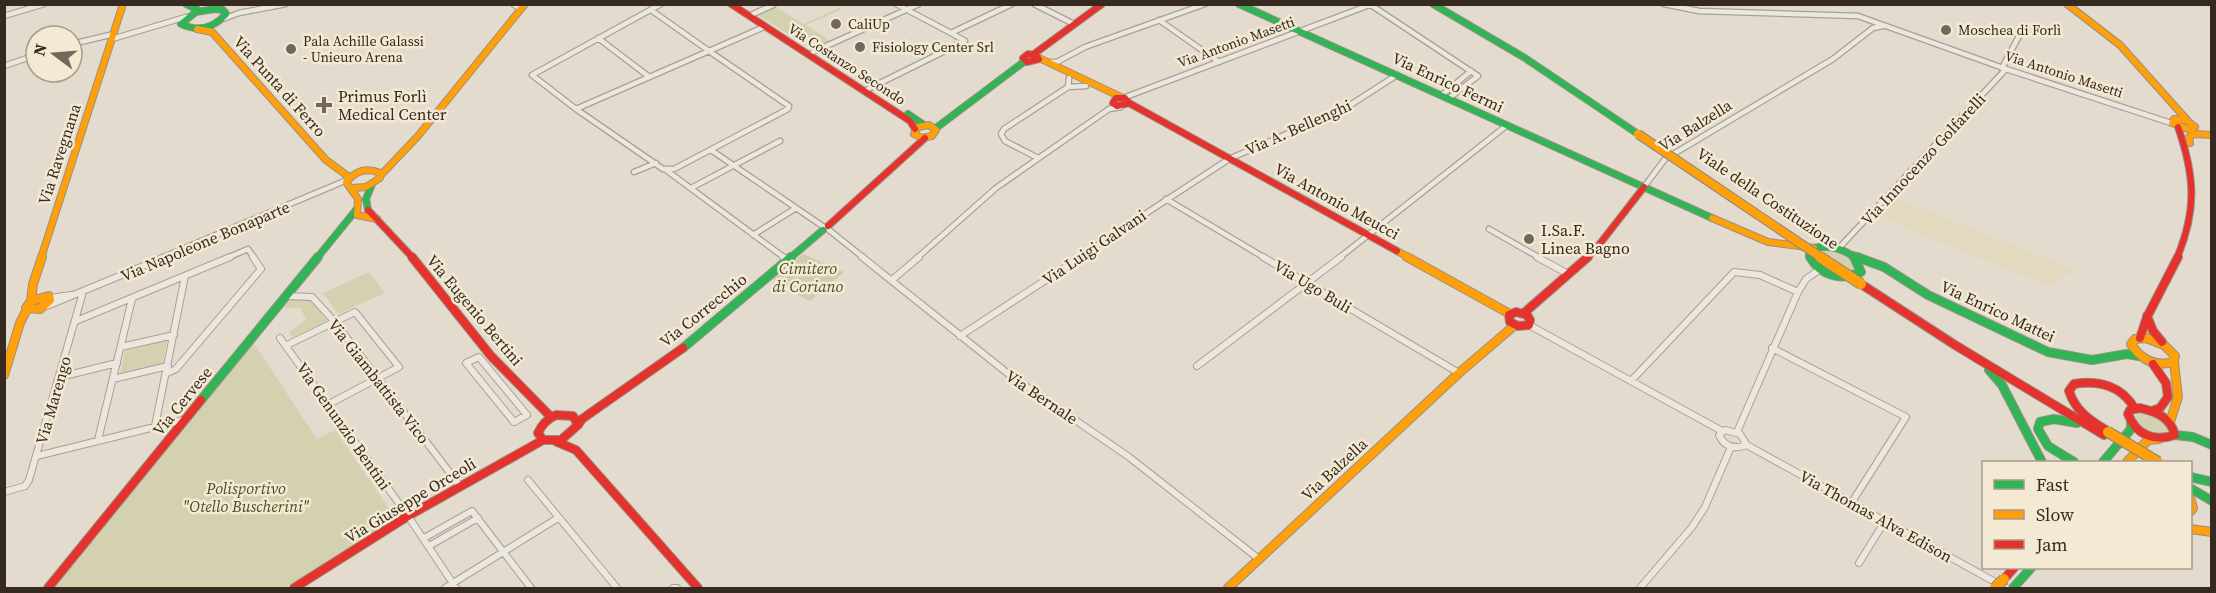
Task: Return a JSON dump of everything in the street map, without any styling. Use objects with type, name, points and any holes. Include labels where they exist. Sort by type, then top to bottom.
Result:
[{"type":"main road","name":"Via Ravegnana","points":[[4,375],[20,322],[34,307],[33,297],[37,278],[123,4]]},
{"type":"main road","name":"Via Costanzo Secondo","points":[[731,4],[910,121],[926,127]]},
{"type":"main road","name":"Via Costanzo Secondo","points":[[738,4],[926,127]]},
{"type":"main road","points":[[915,147],[926,127],[1036,59],[1074,24],[1102,4]]},
{"type":"main road","name":"Via Enrico Fermi","points":[[1239,4],[1742,232],[1786,246]]},
{"type":"main road","name":"Viale della Costituzione","points":[[1433,4],[1525,58],[1960,343],[2081,416],[2106,434]]},
{"type":"main road","name":"Viale della Costituzione","points":[[1439,4],[1525,55],[1641,134]]},
{"type":"main road","points":[[2067,4],[2120,45],[2156,84],[2184,128],[2197,163],[2201,198],[2196,225],[2147,316],[2140,338]]},
{"type":"main road","points":[[349,183],[372,184],[381,175],[405,149],[520,6]]},
{"type":"main road","points":[[205,14],[197,29],[185,28],[205,14]]},
{"type":"main road","name":"Via Punta di Ferro","points":[[205,14],[349,183]]},
{"type":"main road","name":"Via Antonio Meucci","points":[[1036,59],[1061,64],[1120,103]]},
{"type":"main road","name":"Via Antonio Meucci","points":[[1036,59],[1069,82],[1086,86],[1149,114],[1510,314]]},
{"type":"main road","points":[[925,138],[926,127]]},
{"type":"main road","name":"Via Correcchio","points":[[597,407],[684,347],[827,227],[925,138],[934,135],[926,127]]},
{"type":"main road","name":"Via Antonio Masetti","points":[[2184,128],[2211,134]]},
{"type":"main road","points":[[349,183],[365,170],[382,165],[405,149]]},
{"type":"main road","points":[[333,166],[378,171],[381,175]]},
{"type":"main road","points":[[349,183],[362,212]]},
{"type":"main road","name":"Via Cervese","points":[[48,588],[181,422],[339,232],[362,212],[372,184]]},
{"type":"main road","name":"Via Balzella","points":[[1524,313],[1595,250],[1644,187]]},
{"type":"main road","name":"Via Eugenio Bertini","points":[[362,212],[378,220],[488,351],[537,406],[551,417]]},
{"type":"main road","points":[[1786,246],[1839,248]]},
{"type":"main road","points":[[1786,246],[1802,252],[1820,270]]},
{"type":"main road","points":[[1810,260],[1810,251],[1814,248]]},
{"type":"main road","name":"Via Enrico Mattei","points":[[1839,248],[1884,267],[1928,295],[2048,352],[2091,360],[2120,355],[2139,356]]},
{"type":"main road","points":[[1853,255],[1861,263],[1862,279],[1993,373],[2002,385],[2041,461]]},
{"type":"main road","name":"Via Enrico Mattei","points":[[1820,270],[1841,278],[1862,279],[1871,268],[1882,269],[1903,279]]},
{"type":"main road","points":[[34,307],[50,302],[37,278]]},
{"type":"main road","points":[[34,307],[48,297]]},
{"type":"main road","points":[[1524,313],[1530,320],[1529,325],[1524,327],[1515,325],[1509,320],[1510,314],[1524,313]]},
{"type":"main road","points":[[2147,316],[2153,331],[2175,356],[2178,397],[2170,415],[2175,435]]},
{"type":"main road","name":"Via Balzella","points":[[1228,588],[1515,325]]},
{"type":"main road","points":[[2120,355],[2135,339],[2152,339],[2164,345]]},
{"type":"main road","points":[[2131,344],[2139,356],[2151,362],[2165,365],[2174,362]]},
{"type":"main road","points":[[1955,345],[2156,461]]},
{"type":"main road","points":[[2104,461],[2131,429],[2128,414],[2135,409],[2152,411],[2160,409],[2166,403],[2169,393],[2163,375],[2151,362]]},
{"type":"main road","points":[[2135,409],[2134,404],[2124,394],[2109,386],[2085,382],[2074,384],[2069,391],[2072,402],[2082,414],[2106,434],[2147,461]]},
{"type":"main road","points":[[597,407],[580,415],[563,414],[551,417],[538,433],[543,440],[576,450],[698,588]]},
{"type":"main road","points":[[555,442],[576,429],[597,407]]},
{"type":"main road","points":[[2152,411],[2170,422]]},
{"type":"main road","points":[[573,416],[576,429],[576,450]]},
{"type":"main road","points":[[2072,461],[2051,451],[2043,443],[2038,435],[2041,422],[2057,418],[2068,420],[2106,434]]},
{"type":"main road","points":[[2131,423],[2143,433],[2158,439]]},
{"type":"main road","points":[[2128,461],[2148,440],[2166,439],[2175,435],[2193,437],[2211,445]]},
{"type":"main road","name":"Via Giuseppe Orceoli","points":[[294,588],[408,516],[543,440]]},
{"type":"main road","points":[[2192,477],[2211,482]]},
{"type":"main road","points":[[2192,483],[2211,495]]},
{"type":"main road","points":[[2192,489],[2211,501]]},
{"type":"main road","points":[[2192,529],[2211,532]]},
{"type":"main road","points":[[2010,586],[2014,569]]},
{"type":"main road","points":[[1995,588],[2010,586],[2029,569]]},
{"type":"street","points":[[4,16],[44,4]]},
{"type":"street","points":[[84,42],[205,14],[285,4]]},
{"type":"street","points":[[661,4],[532,75],[788,260]]},
{"type":"street","points":[[868,89],[965,41],[896,4]]},
{"type":"street","points":[[813,52],[920,4]]},
{"type":"street","points":[[951,33],[1012,4]]},
{"type":"street","points":[[1034,4],[1074,24]]},
{"type":"street","points":[[1061,64],[1085,48],[1205,4]]},
{"type":"street","name":"Via Antonio Masetti","points":[[1664,4],[1699,11],[1858,16],[2184,128]]},
{"type":"street","points":[[753,14],[773,5]]},
{"type":"street","points":[[1372,5],[1478,76],[1479,78],[1445,97]]},
{"type":"street","name":"Via Antonio Masetti","points":[[892,280],[996,188],[1120,103],[1219,62],[1372,5]]},
{"type":"street","points":[[651,10],[788,107],[674,169],[665,169]]},
{"type":"street","points":[[1159,20],[1219,62]]},
{"type":"street","points":[[576,109],[764,27]]},
{"type":"street","name":"Via Balzella","points":[[1644,187],[1665,159],[1833,59],[1873,28],[1888,27]]},
{"type":"street","name":"Via Innocenzo Golfarelli","points":[[1839,248],[2004,68],[2019,36]]},
{"type":"street","points":[[598,38],[648,76]]},
{"type":"street","points":[[4,66],[24,59]]},
{"type":"street","points":[[1445,97],[1471,71]]},
{"type":"street","name":"Via A. Bellenghi","points":[[1229,159],[1344,108],[1397,75]]},
{"type":"street","points":[[1038,158],[1005,141],[1001,134],[1004,129],[1069,82]]},
{"type":"street","points":[[1197,366],[1369,235],[1506,126]]},
{"type":"street","points":[[693,187],[780,141]]},
{"type":"street","name":"Via Bernale","points":[[711,150],[827,227],[1011,376],[1120,451],[1259,559]]},
{"type":"street","name":"Via Luigi Galvani","points":[[960,336],[1229,159]]},
{"type":"street","points":[[634,172],[656,163]]},
{"type":"street","name":"Via Napoleone Bonaparte","points":[[34,307],[81,292],[330,188],[349,183]]},
{"type":"street","name":"Via Ugo Buli","points":[[1166,199],[1459,374]]},
{"type":"street","points":[[753,234],[796,208]]},
{"type":"street","points":[[1489,229],[1569,274]]},
{"type":"street","points":[[76,321],[85,320],[248,249],[261,269],[176,369],[167,373]]},
{"type":"street","points":[[1737,432],[1798,292],[1806,279],[1820,270]]},
{"type":"street","points":[[1631,381],[1734,272],[1760,273],[1798,292]]},
{"type":"street","points":[[155,426],[185,276]]},
{"type":"street","name":"Via Napoleone Bonaparte","points":[[48,297],[81,292]]},
{"type":"street","name":"Via Marengo","points":[[4,492],[28,484],[76,321],[81,292]]},
{"type":"street","name":"Via Giambattista Vico","points":[[287,296],[312,297],[334,321],[460,486]]},
{"type":"street","points":[[98,440],[132,299]]},
{"type":"street","points":[[287,345],[355,312],[399,367],[329,404]]},
{"type":"street","points":[[1529,325],[1722,431],[1737,432],[1743,436],[1745,444],[1738,448],[1731,447],[1720,438],[1722,431]]},
{"type":"street","points":[[121,347],[174,335]]},
{"type":"street","name":"Via Genunzio Bentini","points":[[280,338],[424,538],[454,586]]},
{"type":"street","points":[[1772,348],[1906,417],[1851,502]]},
{"type":"street","points":[[479,357],[527,415],[514,422],[466,363],[488,351]]},
{"type":"street","points":[[60,377],[117,363]]},
{"type":"street","points":[[113,379],[168,366]]},
{"type":"street","points":[[158,412],[181,422]]},
{"type":"street","points":[[37,456],[165,423],[181,422]]},
{"type":"street","name":"Via Thomas Alva Edison","points":[[1745,444],[2010,586]]},
{"type":"street","points":[[1640,588],[1692,527],[1705,507],[1731,447]]},
{"type":"street","points":[[528,480],[617,588]]},
{"type":"street","points":[[424,538],[472,511],[531,588]]},
{"type":"street","points":[[429,546],[478,518]]},
{"type":"street","points":[[445,588],[454,586],[558,518]]},
{"type":"street","points":[[1859,563],[1885,521]]},
{"type":"shaded area","points":[[1895,198],[2074,270],[2051,287],[1915,232],[1879,214]]},
{"type":"green space","points":[[775,6],[803,24],[839,8],[842,9],[806,25],[832,42],[811,48],[756,14]]},
{"type":"green space","points":[[1823,249],[1838,251],[1846,255],[1856,265],[1854,271],[1838,273],[1824,268],[1816,261],[1816,252]]},
{"type":"green space","name":"Cimitero di Coriano","points":[[803,254],[844,272],[810,301],[787,290],[790,287],[772,279]]},
{"type":"green space","points":[[369,272],[385,293],[338,314],[323,293]]},
{"type":"green space","points":[[291,298],[310,299],[327,321],[293,337],[289,332],[306,319],[300,308],[284,308]]},
{"type":"green space","points":[[167,340],[162,367],[120,375],[125,351]]},
{"type":"green space","name":"Polisportivo \"Otello Buscherini\"","points":[[253,342],[317,439],[335,430],[397,520],[285,588],[52,588]]},
{"type":"green space","points":[[2139,413],[2149,414],[2165,422],[2168,433],[2166,435],[2156,433],[2143,428],[2135,417]]},
{"type":"traffic: fast","points":[[186,4],[198,10]]},
{"type":"traffic: fast","points":[[1239,4],[1712,218]]},
{"type":"traffic: fast","points":[[1433,4],[1525,58],[1638,134]]},
{"type":"traffic: fast","points":[[215,9],[223,10],[226,14],[211,26],[193,28],[181,24],[196,12],[215,9]]},
{"type":"traffic: fast","points":[[936,128],[1025,61]]},
{"type":"traffic: fast","points":[[908,114],[924,125]]},
{"type":"traffic: fast","points":[[368,210],[366,199],[372,184]]},
{"type":"traffic: fast","points":[[201,400],[356,210]]},
{"type":"traffic: fast","points":[[683,348],[823,230]]},
{"type":"traffic: fast","points":[[1825,246],[1849,253],[1857,260],[1861,272],[1854,276],[1838,277],[1831,276],[1818,268],[1809,255],[1814,248],[1825,246]]},
{"type":"traffic: fast","points":[[1853,255],[1884,267],[1928,295],[2048,352],[2092,360],[2127,354],[2139,356]]},
{"type":"traffic: fast","points":[[1989,370],[2002,385],[2041,461]]},
{"type":"traffic: fast","points":[[2072,461],[2048,446],[2038,429],[2040,422],[2049,419],[2077,423]]},
{"type":"traffic: fast","points":[[2104,461],[2131,429],[2131,423]]},
{"type":"traffic: fast","points":[[2175,435],[2193,437],[2212,445]]},
{"type":"traffic: fast","points":[[2192,477],[2212,482]]},
{"type":"traffic: fast","points":[[2192,489],[2212,501]]},
{"type":"traffic: fast","points":[[2013,588],[2030,569]]},
{"type":"traffic: slow","points":[[29,301],[49,296],[50,300],[40,309],[26,308],[33,297],[33,284],[123,4]]},
{"type":"traffic: slow","points":[[381,175],[418,136],[525,4]]},
{"type":"traffic: slow","points":[[2067,4],[2120,45],[2188,121]]},
{"type":"traffic: slow","points":[[197,29],[212,32],[326,160],[349,177]]},
{"type":"traffic: slow","points":[[1039,58],[1121,97]]},
{"type":"traffic: slow","points":[[2174,119],[2186,120],[2195,127],[2191,130],[2172,123],[2174,119]]},
{"type":"traffic: slow","points":[[929,125],[936,130],[932,136],[922,138],[914,134],[918,127],[929,125]]},
{"type":"traffic: slow","points":[[1638,134],[1861,284]]},
{"type":"traffic: slow","points":[[2190,143],[2189,137],[2194,134],[2212,135]]},
{"type":"traffic: slow","points":[[352,188],[366,187],[380,178],[380,173],[370,170],[362,171],[353,175],[346,182],[358,199],[357,215],[377,219]]},
{"type":"traffic: slow","points":[[1712,218],[1768,242],[1814,248]]},
{"type":"traffic: slow","points":[[1397,251],[1510,314]]},
{"type":"traffic: slow","points":[[4,375],[20,323],[27,309]]},
{"type":"traffic: slow","points":[[1228,588],[1459,373],[1515,325]]},
{"type":"traffic: slow","points":[[2146,338],[2164,345],[2175,356],[2174,362],[2155,363],[2139,354],[2131,344],[2135,339],[2146,338]]},
{"type":"traffic: slow","points":[[2170,422],[2178,397],[2174,362]]},
{"type":"traffic: slow","points":[[2108,432],[2156,461]]},
{"type":"traffic: slow","points":[[2128,461],[2148,440],[2159,439]]},
{"type":"traffic: slow","points":[[2192,505],[2192,509]]},
{"type":"traffic: slow","points":[[2192,529],[2212,532]]},
{"type":"traffic: slow","points":[[1995,588],[2004,579]]},
{"type":"traffic: jam","points":[[731,4],[910,121],[915,129]]},
{"type":"traffic: jam","points":[[1034,54],[1102,4]]},
{"type":"traffic: jam","points":[[1028,54],[1036,55],[1039,59],[1027,62],[1023,58],[1028,54]]},
{"type":"traffic: jam","points":[[1116,98],[1125,98],[1129,103],[1117,106],[1113,103],[1116,98]]},
{"type":"traffic: jam","points":[[1129,103],[1397,251]]},
{"type":"traffic: jam","points":[[2140,338],[2147,317],[2175,262],[2189,225],[2193,188],[2191,169],[2178,127]]},
{"type":"traffic: jam","points":[[828,226],[925,138]]},
{"type":"traffic: jam","points":[[1524,313],[1595,250],[1644,187]]},
{"type":"traffic: jam","points":[[368,210],[405,248],[505,372],[551,417]]},
{"type":"traffic: jam","points":[[1861,284],[1955,345],[2104,435]]},
{"type":"traffic: jam","points":[[1516,312],[1527,315],[1530,320],[1529,325],[1518,326],[1510,322],[1509,315],[1516,312]]},
{"type":"traffic: jam","points":[[2147,316],[2153,331],[2162,342]]},
{"type":"traffic: jam","points":[[578,425],[573,416],[556,415],[547,420],[538,433],[543,440],[561,440],[566,437],[574,429],[578,424],[582,419],[683,348]]},
{"type":"traffic: jam","points":[[2152,411],[2160,408],[2168,397],[2166,383],[2153,364]]},
{"type":"traffic: jam","points":[[2106,430],[2083,414],[2075,404],[2069,391],[2074,384],[2092,383],[2109,386],[2124,395],[2135,409]]},
{"type":"traffic: jam","points":[[48,588],[201,400]]},
{"type":"traffic: jam","points":[[2140,408],[2167,419],[2175,435],[2168,438],[2153,438],[2140,432],[2128,414],[2130,410],[2140,408]]},
{"type":"traffic: jam","points":[[294,588],[408,516],[543,440]]},
{"type":"traffic: jam","points":[[557,442],[576,450],[698,588]]},
{"type":"traffic: jam","points":[[2004,579],[2013,569]]},
{"type":"place","name":"CaliUp","points":[[836,24]]},
{"type":"place","name":"Moschea di Forlì","points":[[1946,30]]},
{"type":"place","name":"Fisiology Center Srl","points":[[860,47]]},
{"type":"place","name":"Pala Achille Galassi - Unieuro Arena","points":[[291,49]]},
{"type":"place","name":"Primus Forlì Medical Center","points":[[324,105]]},
{"type":"place","name":"I.Sa.F. Linea Bagno","points":[[1529,239]]}]
